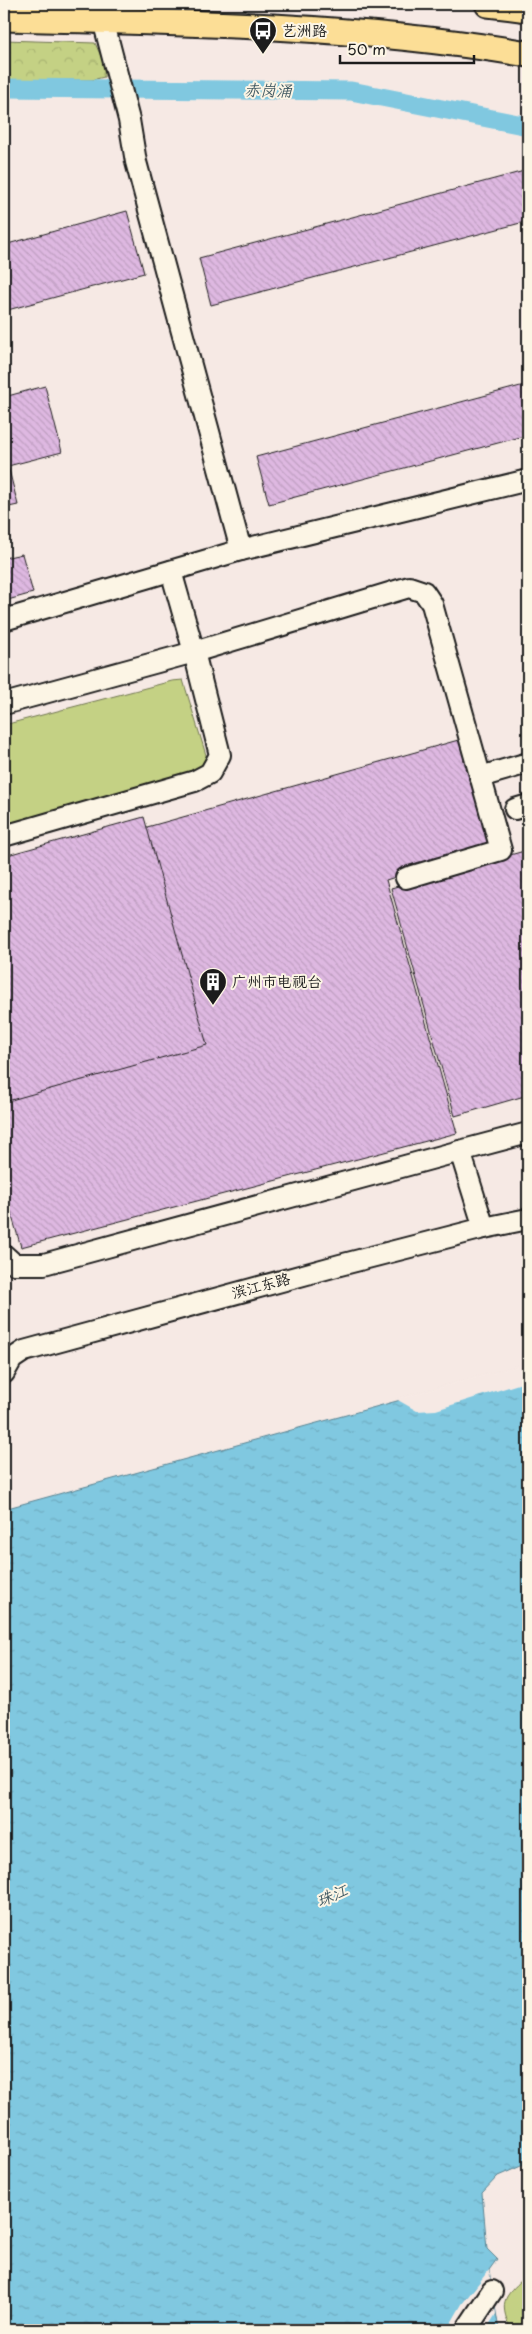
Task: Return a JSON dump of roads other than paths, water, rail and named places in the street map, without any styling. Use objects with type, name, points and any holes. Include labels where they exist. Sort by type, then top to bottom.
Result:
[{"type":"main road","points":[[493,4],[528,9]]},
{"type":"main road","points":[[4,18],[103,20],[390,36],[528,54]]},
{"type":"street","points":[[103,20],[114,58],[136,162],[241,550]]},
{"type":"street","points":[[4,620],[241,550],[528,480]]},
{"type":"street","points":[[4,836],[195,781],[210,773],[220,755],[171,571]]},
{"type":"street","points":[[4,704],[194,652],[409,587],[424,592],[432,604],[501,850],[406,878]]},
{"type":"street","points":[[480,777],[528,763]]},
{"type":"street","points":[[4,1255],[14,1264],[44,1264],[528,1133]]},
{"type":"street","points":[[460,1150],[484,1228]]},
{"type":"street","name":"滨江东路","points":[[4,1373],[12,1360],[24,1351],[340,1264],[528,1219]]},
{"type":"street","points":[[466,2330],[492,2291]]},
{"type":"water","name":"珠江","points":[[528,1365],[528,2163],[498,2176],[482,2193],[487,2249],[497,2259],[489,2270],[499,2330],[4,2330],[4,1509]]},
{"type":"waterway","name":"赤岗涌","points":[[4,88],[351,91],[528,126]]},
{"type":"place","name":"艺洲路","points":[[263,55]]},
{"type":"place","name":"广州市电视台","points":[[213,1006]]}]
